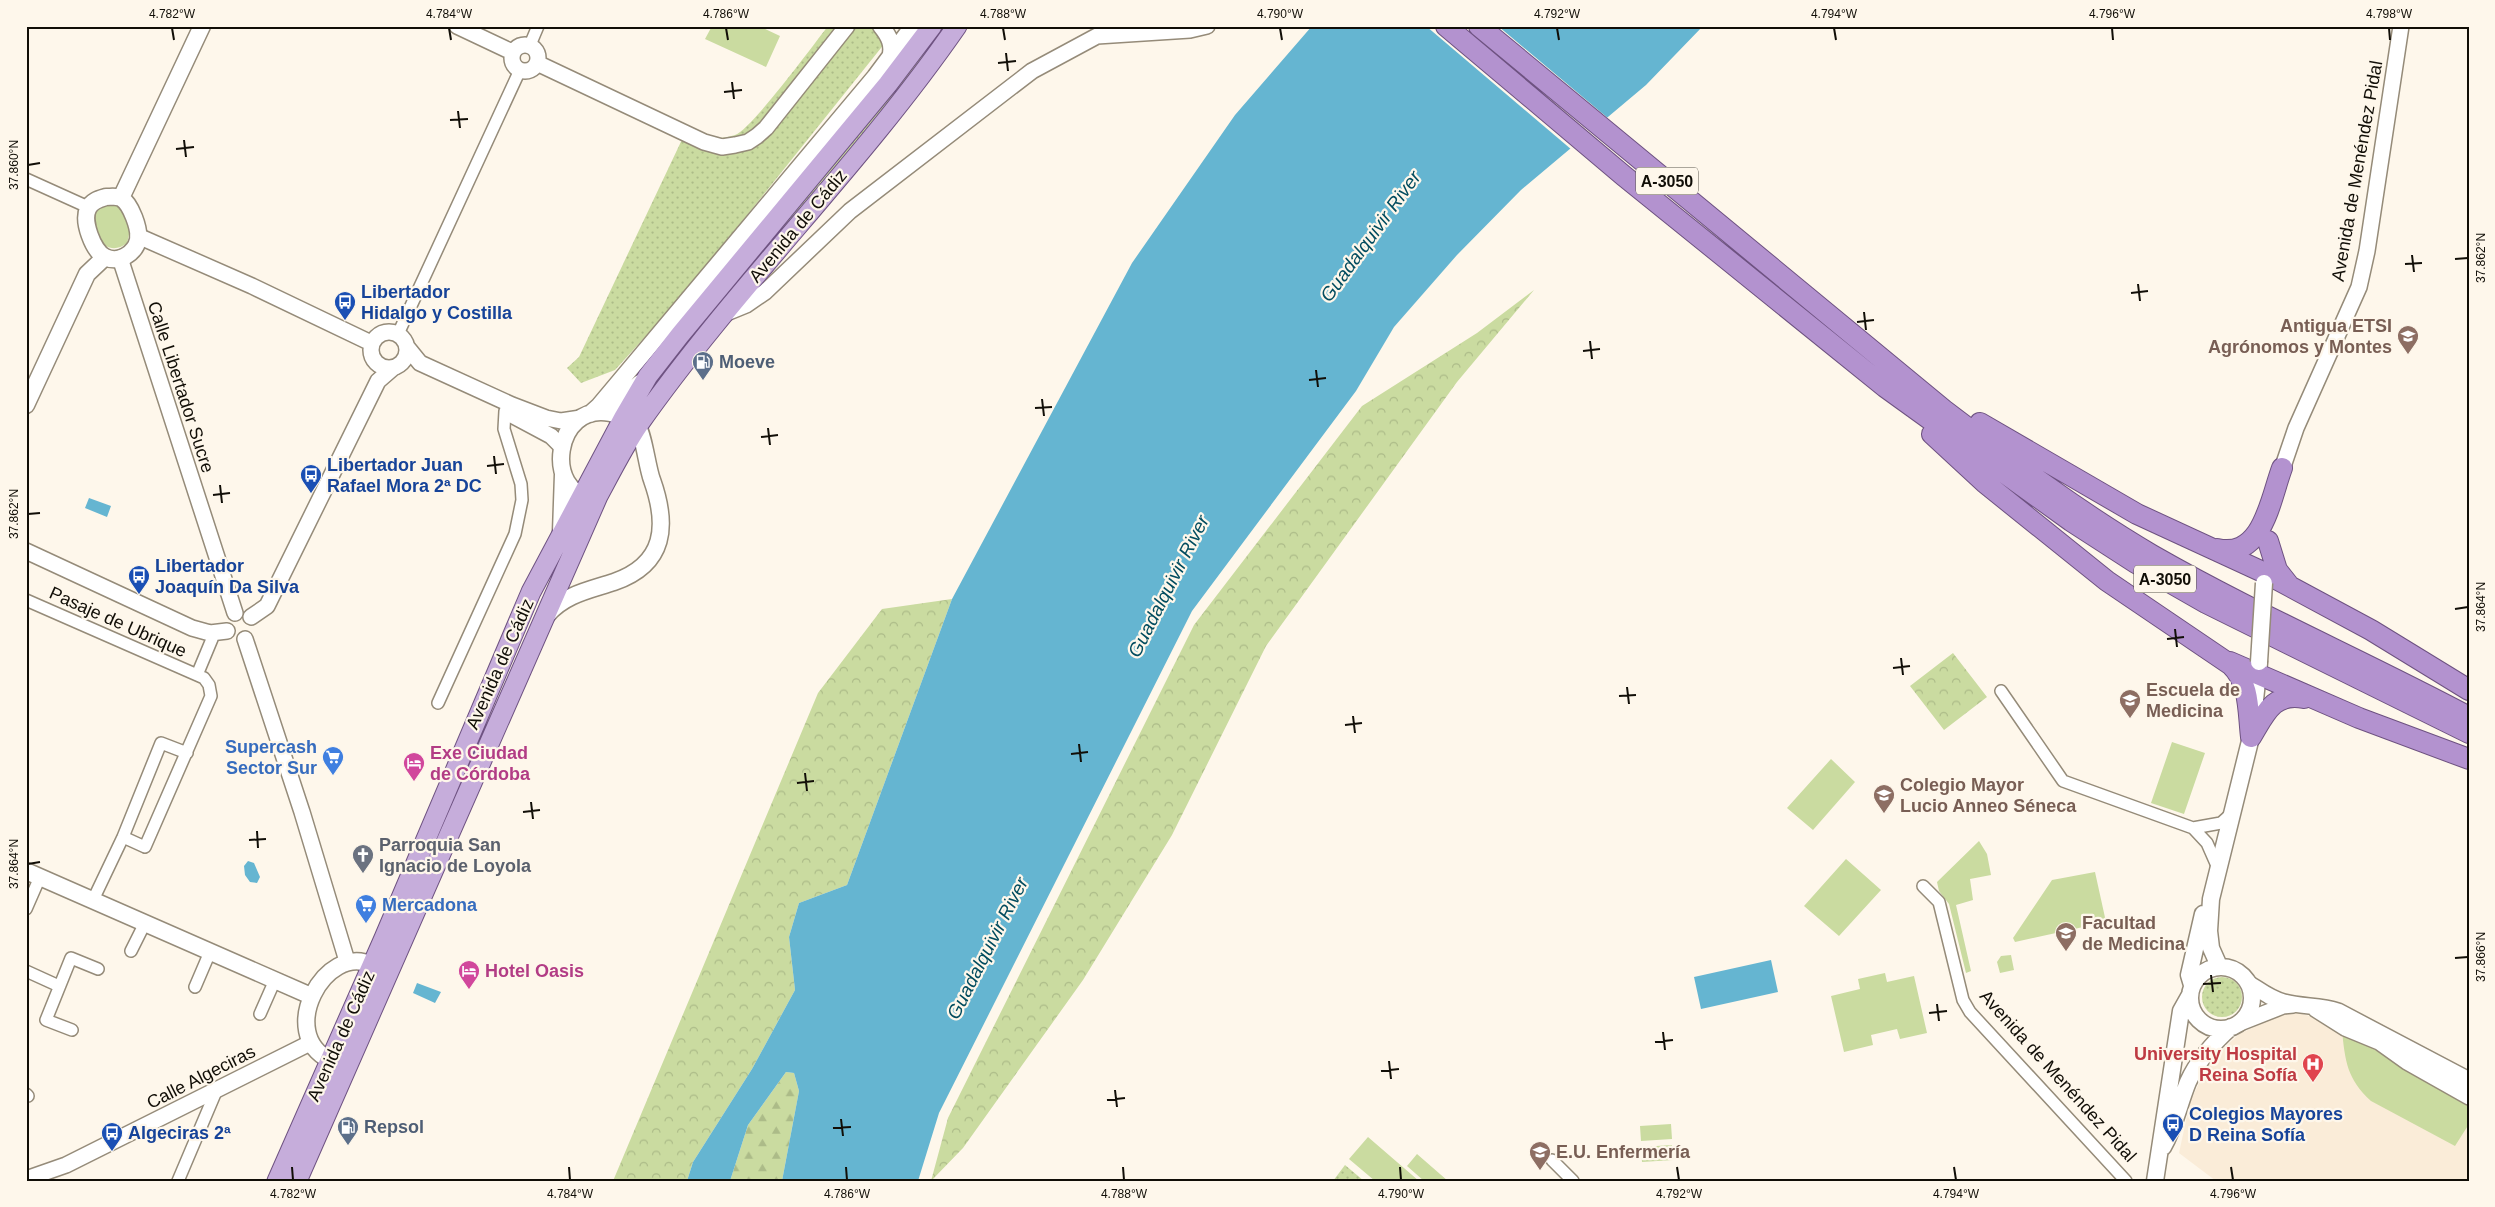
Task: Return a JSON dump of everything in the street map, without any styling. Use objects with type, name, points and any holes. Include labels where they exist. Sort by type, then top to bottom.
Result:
[{"type":"highway","name":"A-3050","points":[[1446,26],[1624,176],[1885,387],[2016,483],[2136,563],[2215,607],[2469,733]]},
{"type":"highway","name":"A-3050","points":[[1480,26],[1944,410],[2004,455],[2152,554],[2277,621],[2469,717]]},
{"type":"highway","points":[[1908,379],[1933,390],[1988,428],[2138,514],[2214,549],[2265,578],[2293,589],[2371,630],[2469,690]]},
{"type":"highway","points":[[1885,387],[1905,410],[1977,476],[2042,531],[2161,619],[2226,660],[2235,668],[2243,681],[2251,737]]},
{"type":"highway","points":[[2214,549],[2232,552],[2239,550],[2254,540],[2264,520],[2282,468]]},
{"type":"highway","points":[[2268,541],[2277,570],[2293,589]]},
{"type":"highway","points":[[2226,660],[2259,668],[2314,700],[2469,758]]},
{"type":"highway","points":[[2251,737],[2268,710],[2279,700],[2290,696],[2314,700]]},
{"type":"main road","points":[[121,198],[202,26]]},
{"type":"main road","points":[[880,26],[890,40],[892,47],[890,58]]},
{"type":"main road","name":"Avenida de Cádiz","points":[[592,415],[890,58],[913,26]]},
{"type":"main road","name":"Avenida de Cádiz","points":[[592,415],[648,376],[905,64],[932,26]]},
{"type":"main road","name":"Avenida de Cádiz","points":[[631,421],[879,130],[927,70],[958,26]]},
{"type":"main road","points":[[26,405],[87,274],[112,257],[129,254],[136,246],[138,236],[130,207],[121,198],[106,196],[96,200],[88,207],[86,215],[94,245],[112,257]]},
{"type":"main road","name":"Avenida de Cádiz","points":[[740,264],[759,234],[769,204]]},
{"type":"main road","name":"Avenida de Cádiz","points":[[297,1181],[372,965],[531,592],[561,534],[590,495],[631,421],[648,376]]},
{"type":"main road","points":[[561,534],[563,471],[561,446],[566,433],[592,415],[631,421]]},
{"type":"main road","name":"Avenida de Cádiz","points":[[540,624],[552,609],[568,598],[635,572],[650,558],[658,544],[662,512],[631,421]]},
{"type":"main road","points":[[563,471],[571,486],[590,495]]},
{"type":"main road","name":"Avenida de Cádiz","points":[[277,1181],[338,1063],[356,1043],[540,624],[590,495]]},
{"type":"main road","name":"Avenida de Menéndez Pidal","points":[[2220,966],[2211,948],[2209,931],[2211,899],[2251,737],[2259,668],[2265,578]]},
{"type":"main road","points":[[33,874],[311,996]]},
{"type":"main road","name":"Avenida de Menéndez Pidal","points":[[2155,1181],[2161,1152],[2161,1135],[2181,1011],[2191,990],[2189,976],[2191,966],[2203,913],[2211,899]]},
{"type":"main road","points":[[338,1063],[316,1051],[310,1043],[306,1029],[311,996],[329,974],[347,961],[364,961],[372,965],[376,977],[358,1021],[356,1043]]},
{"type":"main road","points":[[2220,966],[2237,970],[2250,984],[2253,994],[2252,1005],[2248,1015],[2236,1025],[2221,1029],[2201,1022],[2192,1010],[2191,990],[2203,972],[2220,966]]},
{"type":"main road","name":"Avenida de Menéndez Pidal","points":[[2161,1152],[2173,1131],[2189,1082],[2201,1060],[2213,1044],[2236,1025]]},
{"type":"street","points":[[457,26],[512,52]]},
{"type":"street","points":[[530,45],[538,26]]},
{"type":"street","points":[[537,63],[704,142],[722,146],[748,142],[766,128],[847,26]]},
{"type":"street","points":[[837,38],[852,26]]},
{"type":"street","points":[[724,314],[734,311],[765,292],[835,224],[1020,79],[1090,39],[1108,33],[1190,30],[1206,26]]},
{"type":"street","name":"Avenida de Menéndez Pidal","points":[[2265,578],[2268,541],[2282,468],[2296,428],[2359,287],[2401,26]]},
{"type":"street","points":[[521,44],[530,45],[536,50],[537,63],[532,69],[520,70],[513,65],[512,52],[521,44]]},
{"type":"street","points":[[398,334],[520,70]]},
{"type":"street","points":[[26,179],[88,207]]},
{"type":"street","points":[[138,236],[252,286],[371,343]]},
{"type":"street","name":"Calle Libertador Sucre","points":[[112,257],[236,614]]},
{"type":"street","points":[[561,446],[551,436],[532,424],[425,371],[396,366],[381,366],[376,363],[370,354],[371,343],[379,334],[392,332],[398,334],[420,362],[512,405],[546,418],[561,421],[592,415]]},
{"type":"street","points":[[251,617],[267,606],[378,381],[406,357],[407,347]]},
{"type":"street","points":[[376,363],[378,381]]},
{"type":"street","points":[[438,703],[515,534],[522,500],[521,484],[504,429],[505,411]]},
{"type":"street","points":[[26,552],[192,628],[220,632],[237,640],[245,640],[254,630],[251,617],[244,613],[236,614],[220,632]]},
{"type":"street","name":"Pasaje de Ubrique","points":[[26,600],[204,678],[209,685],[211,696],[145,847],[123,837]]},
{"type":"street","name":"Pasaje de Ubrique","points":[[196,675],[212,639],[220,632]]},
{"type":"street","points":[[245,640],[305,821],[347,961]]},
{"type":"street","points":[[2001,691],[2063,781],[2193,828],[2207,842],[2218,870]]},
{"type":"street","points":[[93,900],[123,837],[161,743],[187,753]]},
{"type":"street","points":[[2193,828],[2221,823],[2232,813]]},
{"type":"street","points":[[26,909],[33,874]]},
{"type":"street","name":"Avenida de Menéndez Pidal","points":[[1923,886],[1939,902],[1963,1000],[1970,1012],[2126,1181]]},
{"type":"street","points":[[131,951],[145,923]]},
{"type":"street","points":[[195,987],[210,952]]},
{"type":"street","points":[[72,1030],[46,1020],[71,958],[98,970]]},
{"type":"street","points":[[26,971],[59,986]]},
{"type":"street","points":[[260,1014],[275,980]]},
{"type":"street","points":[[2250,984],[2272,998],[2305,1005],[2328,1007],[2354,1018],[2469,1080]]},
{"type":"street","points":[[2236,1025],[2283,1006],[2305,1005],[2345,1028],[2379,1042],[2407,1062],[2469,1097]]},
{"type":"street","name":"Calle Algeciras","points":[[26,1179],[74,1161],[310,1043]]},
{"type":"street","points":[[178,1181],[217,1089]]},
{"type":"street","points":[[1552,1160],[1573,1181]]},
{"type":"shaded area","name":"University Hospital Reina Sofía","points":[[2299,1013],[2321,1019],[2373,1045],[2394,1065],[2469,1107],[2469,1181],[2216,1181],[2179,1153],[2190,1102],[2209,1062],[2239,1034],[2282,1014]]},
{"type":"green space","points":[[712,26],[759,26],[780,36],[766,67],[705,39]]},
{"type":"green space","points":[[828,26],[876,26],[889,38],[683,295],[615,370],[581,383],[567,368],[579,357],[687,129],[716,138],[735,135],[743,130],[768,103]]},
{"type":"green space","points":[[941,26],[949,26],[931,53],[646,405],[642,402],[671,358]]},
{"type":"green space","points":[[112,202],[122,210],[129,225],[127,243],[121,247],[114,248],[108,247],[99,240],[95,234],[92,220],[96,208]]},
{"type":"green space","points":[[1534,290],[1457,382],[1266,646],[1172,835],[1083,980],[963,1148],[931,1181],[948,1118],[1194,625],[1362,406],[1477,333]]},
{"type":"green space","points":[[952,599],[847,885],[799,903],[789,937],[795,990],[752,1069],[693,1162],[687,1181],[613,1181],[818,693],[882,609]]},
{"type":"green space","points":[[1953,653],[1987,697],[1944,730],[1910,686]]},
{"type":"green space","points":[[2172,742],[2205,753],[2184,814],[2151,803]]},
{"type":"green space","points":[[1831,759],[1855,782],[1813,830],[1787,808]]},
{"type":"green space","points":[[1979,841],[1987,854],[1991,875],[1970,879],[1973,900],[1956,905],[1971,971],[1966,973],[1949,904],[1939,891],[1937,882]]},
{"type":"green space","points":[[1846,859],[1881,890],[1839,936],[1804,906]]},
{"type":"green space","points":[[2095,872],[2106,922],[2015,942],[2013,938],[2052,880]]},
{"type":"green space","points":[[2011,955],[2014,970],[2000,973],[1997,962],[2001,956]]},
{"type":"green space","points":[[1885,973],[1887,982],[1914,976],[1927,1033],[1900,1039],[1897,1029],[1871,1035],[1873,1045],[1844,1052],[1831,996],[1860,989],[1858,979]]},
{"type":"green space","points":[[2218,977],[2226,977],[2233,980],[2239,986],[2242,997],[2239,1008],[2233,1014],[2226,1017],[2218,1017],[2211,1014],[2205,1008],[2202,1001],[2202,993],[2205,986],[2211,980]]},
{"type":"green space","points":[[2342,1030],[2469,1107],[2469,1124],[2455,1146],[2371,1101],[2363,1093],[2352,1077],[2346,1060]]},
{"type":"green space","points":[[786,1072],[794,1073],[799,1091],[782,1181],[730,1181],[748,1125]]},
{"type":"green space","points":[[1671,1124],[1672,1139],[1641,1141],[1640,1126]]},
{"type":"green space","points":[[1368,1137],[1419,1181],[1375,1181],[1349,1159]]},
{"type":"green space","points":[[1672,1145],[1673,1160],[1642,1162],[1641,1147]]},
{"type":"green space","points":[[1417,1154],[1448,1181],[1424,1181],[1407,1166]]},
{"type":"green space","points":[[1345,1165],[1364,1181],[1333,1181]]},
{"type":"water","name":"Guadalquivir River","points":[[1312,26],[1703,26],[1646,85],[1521,190],[1457,255],[1394,327],[1356,391],[1192,611],[939,1113],[918,1181],[782,1181],[799,1091],[794,1073],[786,1072],[748,1125],[730,1181],[687,1181],[693,1162],[752,1069],[795,990],[789,937],[799,903],[847,885],[952,599],[1132,263],[1235,115]]},
{"type":"water","points":[[89,498],[111,506],[107,517],[85,508]]},
{"type":"water","points":[[248,861],[254,863],[260,877],[257,883],[250,882],[245,875],[244,866]]},
{"type":"water","points":[[1771,960],[1778,992],[1701,1009],[1694,977]]},
{"type":"water","points":[[417,983],[441,992],[435,1003],[413,993]]},
{"type":"pier","points":[[1426,26],[1498,26],[1609,119],[1572,150]]},
{"type":"place","name":"Libertador Hidalgo y Costilla","points":[[345,321]]},
{"type":"place","name":"Antigua ETSI Agrónomos y Montes","points":[[2408,355]]},
{"type":"place","name":"Moeve","points":[[703,381]]},
{"type":"place","name":"Libertador Juan Rafael Mora 2ª DC","points":[[311,494]]},
{"type":"place","name":"Libertador Joaquín Da Silva","points":[[139,595]]},
{"type":"place","name":"Escuela de Medicina","points":[[2130,719]]},
{"type":"place","name":"Supercash Sector Sur","points":[[333,776]]},
{"type":"place","name":"Exe Ciudad de Córdoba","points":[[414,782]]},
{"type":"place","name":"Colegio Mayor Lucio Anneo Séneca","points":[[1884,814]]},
{"type":"place","name":"Parroquia San Ignacio de Loyola","points":[[363,874]]},
{"type":"place","name":"Mercadona","points":[[366,924]]},
{"type":"place","name":"Facultad de Medicina","points":[[2066,952]]},
{"type":"place","name":"Hotel Oasis","points":[[469,990]]},
{"type":"place","name":"University Hospital Reina Sofía","points":[[2313,1083]]},
{"type":"place","name":"Colegios Mayores D Reina Sofía","points":[[2173,1143]]},
{"type":"place","name":"Repsol","points":[[348,1146]]},
{"type":"place","name":"Algeciras 2ª","points":[[112,1152]]},
{"type":"place","name":"E.U. Enfermería","points":[[1540,1171]]}]
